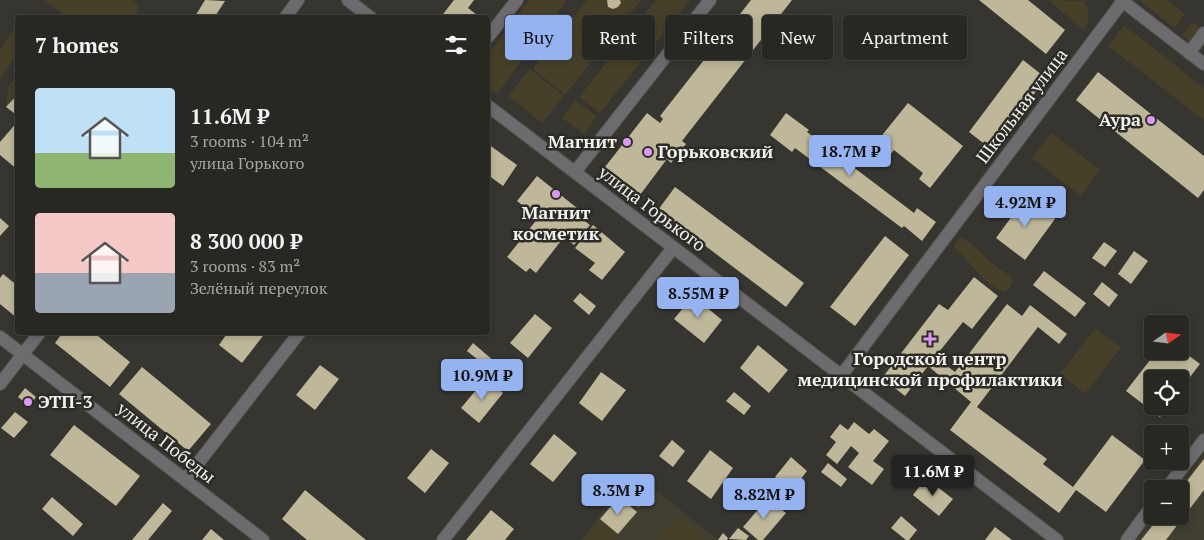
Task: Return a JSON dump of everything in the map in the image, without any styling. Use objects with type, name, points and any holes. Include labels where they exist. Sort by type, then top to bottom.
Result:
[{"type":"street","points":[[287,15],[298,0]]},
{"type":"street","points":[[348,0],[367,15]]},
{"type":"street","points":[[490,34],[516,0]]},
{"type":"street","points":[[575,172],[710,0]]},
{"type":"street","points":[[1122,1],[1204,64]]},
{"type":"street","name":"Школьная улица","points":[[841,376],[1122,1]]},
{"type":"street","points":[[1189,52],[1204,33]]},
{"type":"street","name":"улица Горького","points":[[490,108],[1057,540]]},
{"type":"street","points":[[443,540],[674,248]]},
{"type":"street","points":[[0,384],[38,335]]},
{"type":"street","points":[[185,480],[298,335]]},
{"type":"street","name":"улица Победы","points":[[0,337],[263,540]]},
{"type":"street","points":[[1173,480],[1204,440]]},
{"type":"street","points":[[1127,540],[1144,517]]},
{"type":"shaded area","points":[[44,0],[133,0],[138,4],[137,15],[64,15]]},
{"type":"shaded area","points":[[529,0],[567,0],[556,15],[518,15]]},
{"type":"shaded area","points":[[587,0],[641,0],[629,15],[582,15],[582,60],[593,60],[565,95],[533,69],[540,60],[572,60],[572,19]]},
{"type":"shaded area","points":[[656,0],[690,0],[678,15],[665,15],[665,31],[655,44],[655,15],[644,15]]},
{"type":"shaded area","points":[[1048,0],[1084,1],[1089,15],[1084,30]]},
{"type":"shaded area","points":[[1139,0],[1167,0],[1185,14],[1175,28]]},
{"type":"shaded area","points":[[1192,22],[1203,30],[1192,43],[1182,35]]},
{"type":"shaded area","points":[[1124,25],[1204,88],[1204,120],[1108,46]]},
{"type":"shaded area","points":[[15,26],[15,58],[0,78],[0,50]]},
{"type":"shaded area","points":[[505,32],[505,60],[522,60],[497,94],[490,89],[490,52]]},
{"type":"shaded area","points":[[608,60],[642,60],[600,113],[579,97]]},
{"type":"shaded area","points":[[530,69],[564,96],[542,123],[508,96]]},
{"type":"shaded area","points":[[15,78],[15,96],[6,107],[8,87]]},
{"type":"shaded area","points":[[575,100],[597,116],[584,134],[562,118]]},
{"type":"shaded area","points":[[1052,133],[1100,170],[1081,196],[1032,158]]},
{"type":"shaded area","points":[[962,237],[1010,276],[1013,280],[1010,288],[1003,292],[988,283],[954,247],[956,241]]},
{"type":"shaded area","points":[[1096,328],[1121,348],[1085,394],[1060,374]]},
{"type":"shaded area","points":[[1204,455],[1204,540],[1137,540],[1149,525],[1189,525],[1189,480],[1185,480]]},
{"type":"shaded area","points":[[634,473],[707,531],[719,540],[581,540]]},
{"type":"shaded area","points":[[677,515],[708,540],[657,540]]},
{"type":"shaded area","points":[[600,519],[618,534],[618,540],[584,540]]},
{"type":"building","points":[[205,0],[225,1],[216,15],[196,15]]},
{"type":"building","points":[[454,0],[474,0],[468,8],[477,15],[442,15]]},
{"type":"building","points":[[607,0],[620,0],[621,3],[613,9],[608,7]]},
{"type":"building","points":[[751,0],[792,0],[780,15],[762,15],[762,38],[752,51],[752,15],[739,15]]},
{"type":"building","points":[[979,0],[1028,0],[1065,30],[1046,54]]},
{"type":"building","points":[[704,60],[745,60],[682,141],[686,144],[671,163],[667,159],[640,195],[623,181],[619,185],[608,176],[611,172],[605,167],[647,113],[660,123],[663,119],[660,116]]},
{"type":"building","points":[[1023,60],[1046,78],[992,150],[969,132]]},
{"type":"building","points":[[1098,72],[1204,156],[1204,190],[1198,198],[1076,100]]},
{"type":"building","points":[[15,97],[15,114],[6,107]]},
{"type":"building","points":[[908,103],[963,146],[930,188],[919,179],[923,173],[894,150],[889,156],[875,144]]},
{"type":"building","points":[[786,113],[809,130],[807,132],[914,213],[917,208],[936,222],[922,241],[795,148],[792,152],[770,135]]},
{"type":"building","points":[[15,124],[15,168],[0,155],[0,142]]},
{"type":"building","points":[[490,145],[517,165],[503,186],[490,176]]},
{"type":"building","points":[[537,176],[577,208],[571,215],[578,221],[581,218],[590,225],[574,245],[564,237],[536,273],[530,268],[526,272],[507,257],[538,218],[517,201]]},
{"type":"building","points":[[675,187],[804,283],[786,307],[658,210]]},
{"type":"building","points":[[1026,197],[1055,219],[1025,260],[996,238]]},
{"type":"building","points":[[0,218],[9,226],[0,236]]},
{"type":"building","points":[[593,225],[625,252],[602,280],[589,270],[595,263],[575,248]]},
{"type":"building","points":[[885,236],[909,255],[855,326],[830,307]]},
{"type":"building","points":[[1104,242],[1117,251],[1105,267],[1092,258]]},
{"type":"building","points":[[1134,251],[1148,261],[1131,284],[1118,274]]},
{"type":"building","points":[[1044,271],[1086,303],[1075,317],[1033,285]]},
{"type":"building","points":[[3,274],[15,284],[15,316],[0,304],[0,278]]},
{"type":"building","points":[[974,277],[998,296],[972,329],[963,322],[935,357],[955,372],[1007,304],[1022,316],[1030,305],[1067,334],[1059,344],[1038,327],[977,407],[1047,459],[1043,464],[1073,487],[1112,435],[1144,459],[1106,512],[1076,490],[1059,513],[950,430],[971,402],[928,366],[905,396],[882,378],[939,304],[948,310]]},
{"type":"building","points":[[1102,282],[1118,295],[1109,307],[1093,294]]},
{"type":"building","points":[[580,293],[596,306],[589,315],[573,301]]},
{"type":"building","points":[[693,296],[722,320],[704,343],[674,319]]},
{"type":"building","points":[[535,314],[552,328],[528,358],[510,343]]},
{"type":"building","points":[[61,335],[97,335],[130,362],[110,387],[55,343]]},
{"type":"building","points":[[226,335],[264,335],[242,363],[219,345]]},
{"type":"building","points":[[473,343],[494,361],[488,368],[467,351]]},
{"type":"building","points":[[758,345],[788,370],[769,393],[740,368]]},
{"type":"building","points":[[1189,356],[1200,364],[1189,378],[1189,370],[1144,370],[1144,405],[1126,391],[1150,360],[1189,360]]},
{"type":"building","points":[[320,365],[339,379],[315,410],[296,395]]},
{"type":"building","points":[[142,367],[211,424],[188,451],[119,394]]},
{"type":"building","points":[[601,372],[626,390],[602,421],[579,403]]},
{"type":"building","points":[[486,378],[503,393],[479,423],[461,408]]},
{"type":"building","name":"ЭТП-3","points":[[25,388],[36,397],[29,406],[18,397]]},
{"type":"building","points":[[734,392],[751,406],[744,415],[726,401]]},
{"type":"building","points":[[15,412],[28,422],[14,438],[1,428]]},
{"type":"building","points":[[854,422],[869,434],[874,429],[889,441],[873,461],[884,469],[872,485],[848,467],[859,453],[851,446],[837,464],[826,455],[836,442],[830,437],[840,424],[848,430]]},
{"type":"building","points":[[74,425],[140,476],[116,506],[50,455]]},
{"type":"building","points":[[554,434],[577,453],[553,482],[530,464]]},
{"type":"building","points":[[672,440],[685,451],[673,467],[659,456]]},
{"type":"building","points":[[431,449],[449,463],[425,493],[407,478]]},
{"type":"building","points":[[710,450],[733,468],[711,499],[687,481]]},
{"type":"building","points":[[791,457],[807,471],[792,490],[775,477]]},
{"type":"building","points":[[1204,459],[1204,490],[1189,510],[1189,480]]},
{"type":"building","points":[[828,463],[847,479],[841,487],[821,472]]},
{"type":"building","points":[[637,478],[653,491],[639,507],[623,494]]},
{"type":"building","points":[[926,478],[953,499],[939,516],[913,495]]},
{"type":"building","points":[[305,490],[366,540],[307,540],[282,519]]},
{"type":"building","points":[[52,497],[83,524],[73,536],[42,509]]},
{"type":"building","points":[[619,497],[637,512],[618,534],[600,519]]},
{"type":"building","points":[[768,498],[786,513],[763,540],[758,540],[743,527]]},
{"type":"building","points":[[163,503],[172,511],[148,540],[132,540]]},
{"type":"building","points":[[491,510],[514,529],[505,540],[466,540]]},
{"type":"building","points":[[901,516],[917,530],[909,540],[906,540],[891,528]]},
{"type":"building","points":[[1153,525],[1177,525],[1166,540],[1141,540]]},
{"type":"building","points":[[995,527],[1012,540],[985,540]]},
{"type":"building","points":[[738,528],[749,536],[746,540],[729,539]]},
{"type":"building","points":[[211,529],[224,540],[202,540]]},
{"type":"building","points":[[723,533],[728,538],[727,540],[718,540]]},
{"type":"place","name":"Аура","points":[[1151,120]]},
{"type":"place","name":"Магнит","points":[[627,142]]},
{"type":"place","name":"Горьковский","points":[[648,152]]},
{"type":"place","name":"Магнит косметик","points":[[556,194]]},
{"type":"place","name":"Городской центр медицинской профилактики","points":[[930,339]]},
{"type":"place","name":"ЭТП-3","points":[[28,402]]}]
